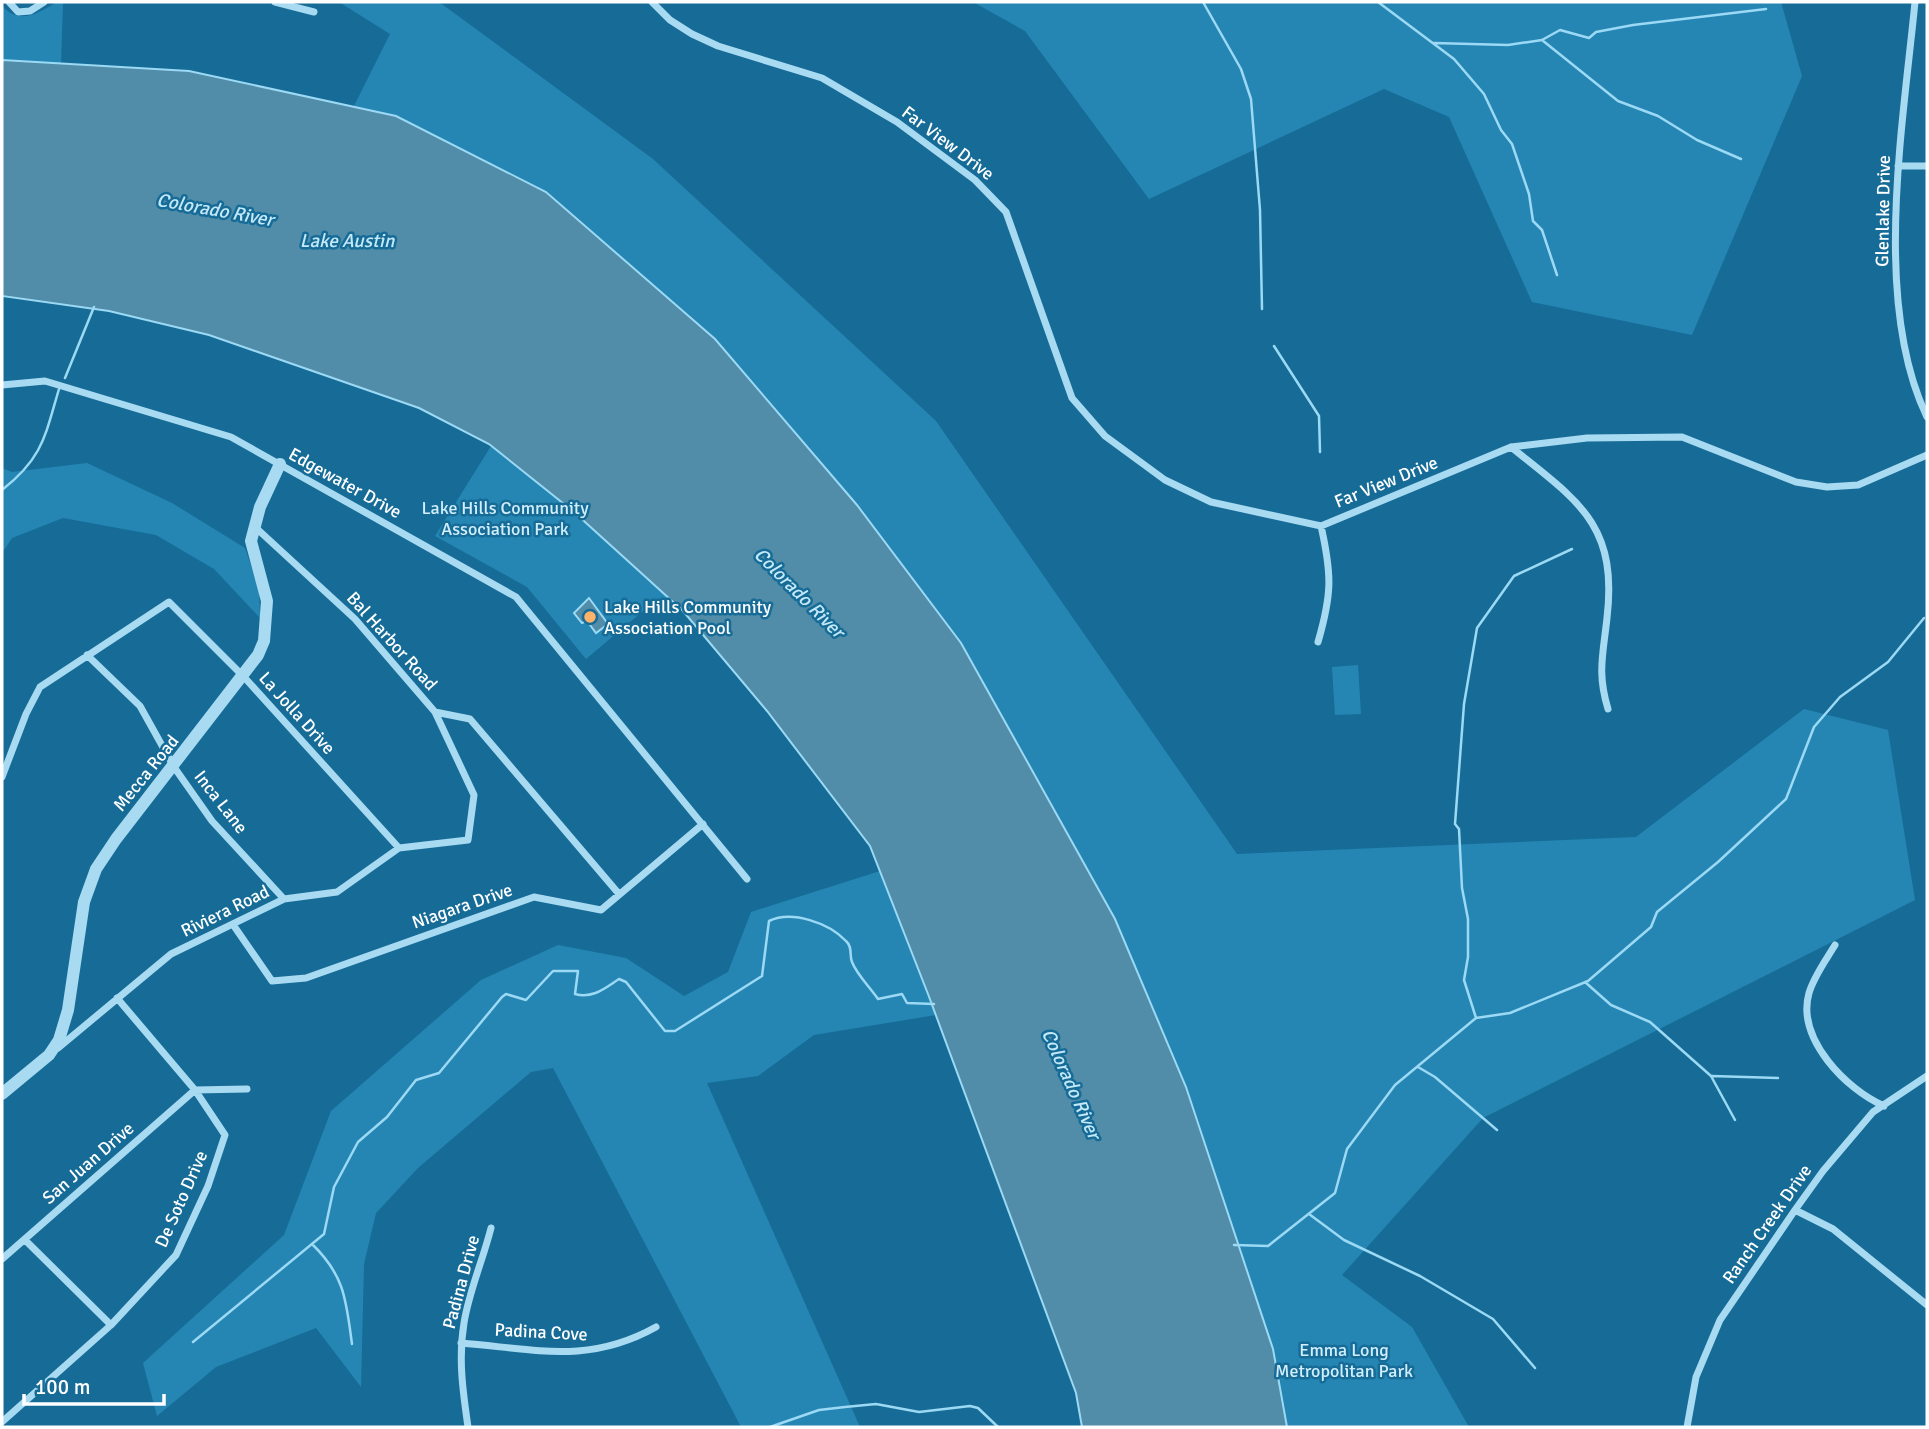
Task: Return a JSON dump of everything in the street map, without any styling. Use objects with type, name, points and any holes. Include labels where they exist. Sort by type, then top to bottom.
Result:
[{"type":"street","points":[[9,2],[18,12],[30,11],[44,2]]},
{"type":"street","points":[[275,2],[314,12]]},
{"type":"street","name":"Far View Drive","points":[[652,2],[670,20],[718,46],[822,78],[897,122],[975,180],[1006,212],[1072,398],[1105,436],[1165,480],[1210,502],[1321,526],[1511,447],[1587,438],[1682,437],[1796,482],[1827,487],[1858,485],[1927,455]]},
{"type":"street","name":"Glenlake Drive","points":[[1915,2],[1898,166],[1897,269],[1901,319],[1914,385],[1927,418]]},
{"type":"street","points":[[1898,166],[1927,166]]},
{"type":"street","name":"Edgewater Drive","points":[[2,385],[45,381],[231,437],[516,597],[747,879]]},
{"type":"street","points":[[1511,447],[1577,500],[1603,540],[1611,587],[1600,682],[1608,709]]},
{"type":"street","name":"Mecca Road","points":[[2,1094],[49,1055],[59,1040],[68,1010],[89,886],[105,853],[244,677],[258,655],[267,623],[267,601],[251,541],[254,526],[280,464]]},
{"type":"street","name":"Bal Harbor Road","points":[[254,526],[355,619],[435,712],[470,719],[619,894]]},
{"type":"street","points":[[1318,642],[1330,592],[1330,568],[1321,526]]},
{"type":"street","name":"La Jolla Drive","points":[[87,655],[169,602],[244,677],[399,848]]},
{"type":"street","points":[[2,777],[26,714],[40,687],[87,655]]},
{"type":"street","name":"Inca Lane","points":[[87,655],[140,706],[174,767],[212,821],[284,899]]},
{"type":"street","name":"Riviera Road","points":[[49,1055],[171,954],[234,926],[284,899],[337,892],[399,848],[468,840],[474,795],[435,712]]},
{"type":"street","name":"Niagara Drive","points":[[234,926],[272,981],[306,978],[534,897],[600,910],[703,824]]},
{"type":"street","points":[[1835,945],[1809,993],[1810,1025],[1815,1040],[1844,1078],[1866,1098],[1884,1106]]},
{"type":"street","name":"De Soto Drive","points":[[2,1422],[111,1325],[176,1255],[208,1186],[225,1135],[195,1090],[117,998]]},
{"type":"street","name":"Ranch Creek Drive","points":[[1687,1427],[1696,1377],[1720,1320],[1795,1210],[1873,1112],[1927,1076]]},
{"type":"street","points":[[195,1090],[247,1089]]},
{"type":"street","name":"San Juan Drive","points":[[2,1259],[195,1090]]},
{"type":"street","points":[[1795,1210],[1833,1229],[1927,1305]]},
{"type":"street","name":"Padina Drive","points":[[468,1427],[461,1373],[461,1343],[468,1304],[491,1228]]},
{"type":"street","points":[[25,1240],[111,1325]]},
{"type":"street","name":"Padina Cove","points":[[461,1343],[593,1351],[629,1342],[656,1326]]},
{"type":"green space","points":[[57,2],[63,2],[61,64],[2,60],[2,6],[15,15],[29,16]]},
{"type":"green space","name":"Emma Long Metropolitan Park","points":[[339,2],[439,2],[653,159],[936,421],[1237,854],[1636,837],[1804,709],[1888,730],[1915,900],[1483,1118],[1342,1275],[1412,1327],[1469,1427],[1287,1427],[1273,1349],[1186,1087],[857,505],[715,339],[546,192],[396,116],[354,106],[390,34]]},
{"type":"green space","points":[[973,2],[1781,2],[1802,76],[1692,335],[1532,302],[1449,117],[1384,89],[1149,199],[1025,31]]},
{"type":"green space","name":"Lake Hills Community Association Park","points":[[491,446],[574,512],[669,598],[653,611],[649,606],[586,659],[527,587],[435,536]]},
{"type":"green space","points":[[87,463],[172,503],[245,548],[259,589],[260,618],[214,569],[156,535],[63,518],[12,538],[2,553],[2,468],[12,472]]},
{"type":"green space","points":[[1358,665],[1361,714],[1335,715],[1332,667]]},
{"type":"green space","points":[[880,871],[936,1015],[814,1035],[758,1076],[707,1083],[860,1427],[741,1427],[553,1068],[531,1072],[418,1168],[376,1213],[364,1264],[361,1387],[316,1328],[216,1367],[157,1416],[143,1363],[284,1235],[331,1111],[481,980],[558,945],[626,958],[684,996],[728,972],[751,912]]},
{"type":"water","name":"Lake Austin","points":[[2,60],[189,71],[396,116],[546,192],[715,339],[857,505],[961,643],[1115,919],[1186,1087],[1273,1349],[1287,1427],[1082,1427],[1076,1393],[928,994],[870,846],[767,711],[683,611],[574,512],[489,444],[419,408],[209,335],[109,311],[2,296]]},
{"type":"water","name":"Lake Hills Community Association Pool","points":[[589,598],[608,624],[596,633],[587,621],[582,623],[574,613]]},
{"type":"waterway","points":[[1203,2],[1241,69],[1251,99],[1260,210],[1262,309]]},
{"type":"waterway","points":[[1378,2],[1454,59],[1484,94],[1501,130],[1512,144],[1529,194],[1533,221],[1542,230],[1557,275]]},
{"type":"waterway","points":[[1434,43],[1508,45],[1542,40],[1560,30],[1589,38],[1596,32],[1633,25],[1766,9]]},
{"type":"waterway","points":[[1542,40],[1618,101],[1658,116],[1697,140],[1741,159]]},
{"type":"waterway","points":[[65,378],[94,307]]},
{"type":"waterway","points":[[1274,346],[1319,416],[1320,452]]},
{"type":"waterway","points":[[2,490],[26,467],[41,445],[59,389]]},
{"type":"waterway","points":[[1476,1018],[1464,980],[1468,957],[1468,919],[1462,888],[1459,829],[1455,824],[1464,704],[1477,628],[1514,576],[1572,549]]},
{"type":"waterway","points":[[1234,1245],[1268,1246],[1335,1193],[1347,1149],[1395,1085],[1476,1018],[1510,1013],[1588,981],[1651,927],[1657,912],[1718,862],[1786,799],[1814,727],[1840,697],[1888,662],[1924,618]]},
{"type":"waterway","points":[[193,1342],[324,1234],[334,1187],[358,1142],[387,1117],[416,1080],[439,1073],[502,997],[506,994],[526,1000],[553,971],[578,971],[575,994],[581,995],[598,992],[619,979],[626,982],[665,1031],[675,1031],[762,976],[769,921],[788,917],[820,924],[846,941],[854,967],[878,999],[902,994],[907,1003],[934,1004]]},
{"type":"waterway","points":[[1585,982],[1611,1005],[1650,1022],[1711,1076],[1735,1120]]},
{"type":"waterway","points":[[1418,1067],[1435,1077],[1497,1130]]},
{"type":"waterway","points":[[1712,1076],[1778,1078]]},
{"type":"waterway","points":[[1309,1214],[1344,1240],[1420,1276],[1493,1319],[1535,1368]]},
{"type":"waterway","points":[[312,1244],[338,1278],[352,1344]]},
{"type":"waterway","points":[[770,1427],[819,1410],[876,1404],[919,1412],[970,1406],[978,1408],[998,1427]]},
{"type":"place","name":"Lake Hills Community Association Pool","points":[[590,617]]},
{"type":"water label","name":"Colorado River","points":[[215,210]]},
{"type":"water label","name":"Colorado River","points":[[799,593]]},
{"type":"water label","name":"Colorado River","points":[[1071,1084]]}]
